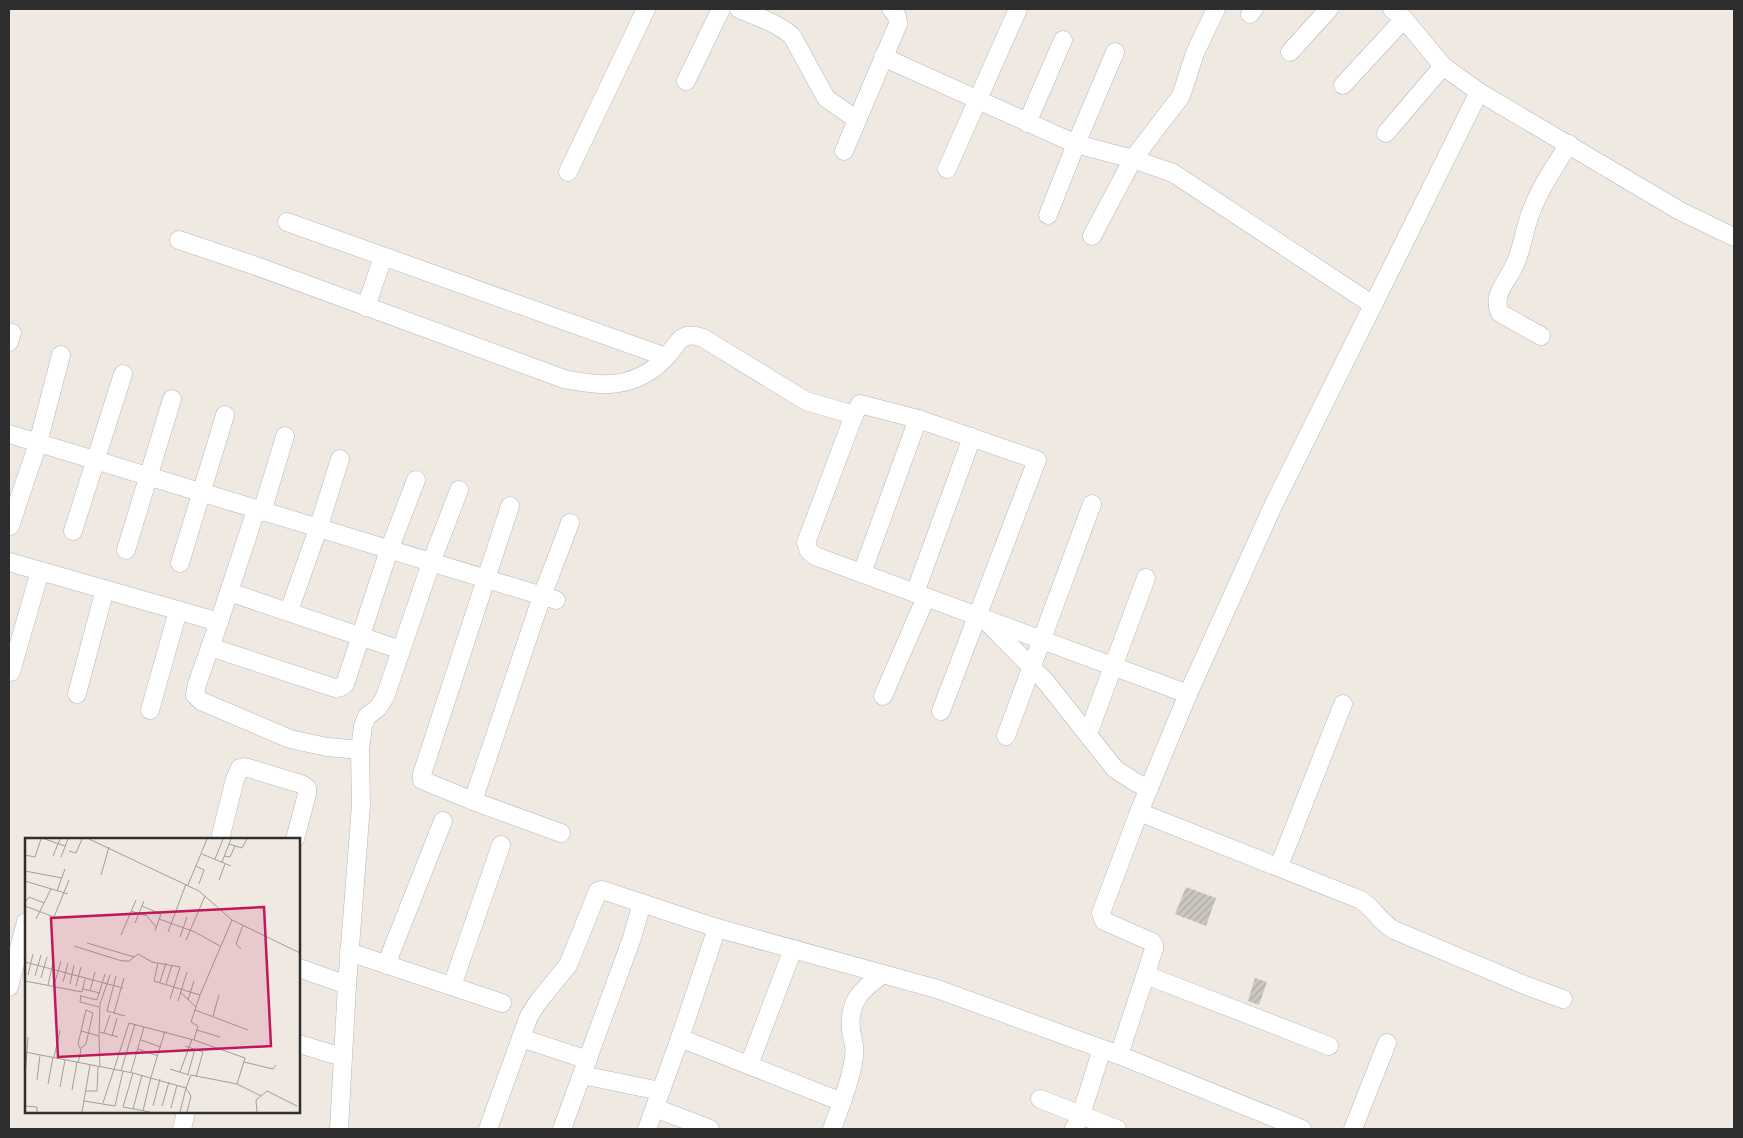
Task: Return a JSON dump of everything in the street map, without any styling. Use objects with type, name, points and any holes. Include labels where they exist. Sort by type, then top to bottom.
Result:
[{"type":"street","points":[[568,172],[646,9]]},
{"type":"street","points":[[686,81],[721,9]]},
{"type":"street","points":[[739,9],[783,28],[792,36],[826,98],[857,120]]},
{"type":"street","points":[[844,151],[898,24],[897,16],[891,9]]},
{"type":"street","points":[[947,169],[1018,9]]},
{"type":"street","points":[[1092,236],[1133,159],[1181,96],[1193,59],[1216,9]]},
{"type":"street","points":[[1290,52],[1329,9]]},
{"type":"street","points":[[1343,85],[1398,14],[1443,66],[1479,92],[1680,211],[1734,237]]},
{"type":"street","points":[[1027,122],[1063,40]]},
{"type":"street","points":[[1048,215],[1115,52]]},
{"type":"street","points":[[883,57],[1076,144],[1133,159],[1173,173],[1373,305]]},
{"type":"street","points":[[1386,133],[1443,66]]},
{"type":"street","points":[[1119,1055],[1154,945],[1152,942],[1104,921],[1101,913],[1139,812],[1188,694],[1272,508],[1479,92]]},
{"type":"street","points":[[1541,336],[1500,313],[1496,306],[1498,296],[1515,266],[1523,245],[1526,225],[1539,193],[1569,144]]},
{"type":"street","points":[[287,222],[666,357]]},
{"type":"street","points":[[179,240],[564,379],[585,384],[602,385],[617,384],[643,376],[666,357],[678,341],[688,335],[696,335],[806,401],[854,415]]},
{"type":"street","points":[[366,307],[382,257]]},
{"type":"street","points":[[10,526],[38,443],[61,356]]},
{"type":"street","points":[[73,531],[123,374]]},
{"type":"street","points":[[126,550],[172,399]]},
{"type":"street","points":[[941,711],[980,616],[1037,460],[918,419],[860,404],[854,415],[806,543],[809,550],[815,556],[980,616],[1188,694]]},
{"type":"street","points":[[180,564],[225,415]]},
{"type":"street","points":[[862,573],[918,419]]},
{"type":"street","points":[[9,434],[549,598]]},
{"type":"street","points":[[285,436],[197,684],[195,695],[200,701],[290,738],[327,747],[360,750]]},
{"type":"street","points":[[884,696],[920,595],[972,437]]},
{"type":"street","points":[[289,611],[340,459]]},
{"type":"street","points":[[210,647],[339,688],[344,684],[389,550],[416,480]]},
{"type":"street","points":[[339,1129],[342,1056],[360,805],[360,750],[363,726],[367,716],[378,708],[385,697],[431,563],[459,490]]},
{"type":"street","points":[[1006,736],[1092,504]]},
{"type":"street","points":[[510,506],[422,774],[422,780],[561,833]]},
{"type":"street","points":[[473,801],[549,598],[570,523]]},
{"type":"street","points":[[9,562],[220,622]]},
{"type":"street","points":[[11,672],[40,571]]},
{"type":"street","points":[[1088,734],[1146,578]]},
{"type":"street","points":[[77,694],[105,589]]},
{"type":"street","points":[[229,592],[401,650]]},
{"type":"street","points":[[150,710],[178,611]]},
{"type":"street","points":[[980,616],[1046,682],[1115,769],[1149,789]]},
{"type":"street","points":[[1279,866],[1344,704]]},
{"type":"street","points":[[220,838],[235,779],[240,768],[245,767],[302,784],[307,788],[295,838]]},
{"type":"street","points":[[1139,812],[1361,900],[1368,904],[1386,925],[1394,930],[1526,986],[1563,999]]},
{"type":"street","points":[[386,964],[443,821]]},
{"type":"street","points":[[452,986],[502,845]]},
{"type":"street","points":[[488,1129],[529,1016],[568,965],[598,891],[602,890],[717,928],[937,989],[1119,1055],[1302,1129]]},
{"type":"street","points":[[562,1129],[632,938],[642,903]]},
{"type":"street","points":[[9,986],[25,926]]},
{"type":"street","points":[[647,1129],[717,928]]},
{"type":"street","points":[[749,1065],[793,949]]},
{"type":"street","points":[[350,952],[502,1003]]},
{"type":"street","points":[[300,968],[347,985]]},
{"type":"street","points":[[832,1129],[842,1102],[854,1057],[850,1019],[854,1002],[862,988],[882,974]]},
{"type":"street","points":[[1146,975],[1329,1046]]},
{"type":"street","points":[[521,1038],[585,1067],[660,1091]]},
{"type":"street","points":[[680,1038],[842,1102]]},
{"type":"street","points":[[1353,1129],[1387,1043]]},
{"type":"street","points":[[300,1044],[342,1056]]},
{"type":"street","points":[[1077,1122],[1102,1049]]},
{"type":"street","points":[[1040,1099],[1077,1122],[1117,1129]]},
{"type":"street","points":[[655,1108],[710,1129]]},
{"type":"street","points":[[182,1129],[186,1113]]},
{"type":"building","points":[[1186,887],[1216,898],[1206,926],[1175,914]]},
{"type":"building","points":[[1255,978],[1267,982],[1259,1005],[1248,1001]]}]
